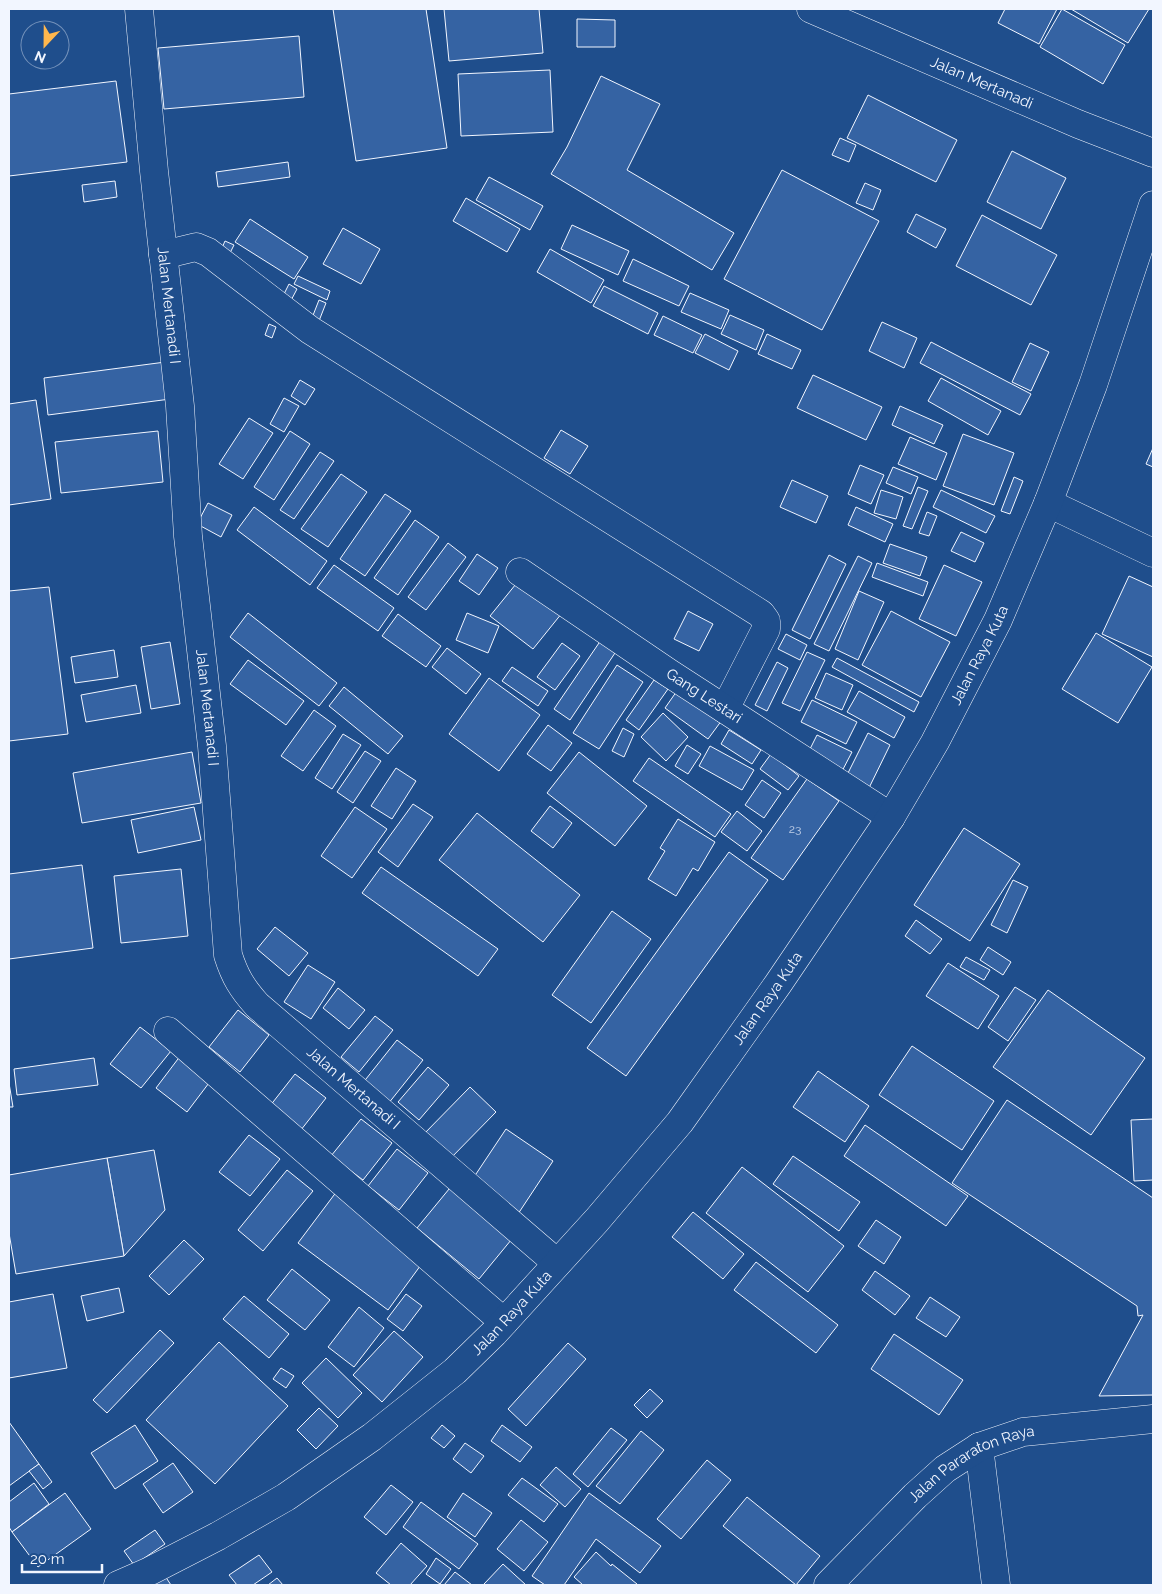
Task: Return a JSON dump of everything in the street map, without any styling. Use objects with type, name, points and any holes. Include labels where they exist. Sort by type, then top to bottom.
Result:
[{"type":"street","name":"Jalan Mertanadi I","points":[[139,9],[180,406],[188,536],[212,746],[228,955],[234,974],[244,990],[257,1005],[557,1263]]},
{"type":"street","name":"Jalan Mertanadi","points":[[811,9],[1078,124],[1153,153]]},
{"type":"street","name":"Jalan Raya Kuta","points":[[118,1585],[150,1572],[286,1497],[414,1405],[455,1371],[504,1322],[597,1220],[680,1122],[773,992],[891,817],[935,742],[998,620],[1048,503],[1097,372],[1153,205]]},
{"type":"street","points":[[163,255],[196,247],[208,252],[310,330],[761,614],[766,621],[766,628],[725,709]]},
{"type":"street","points":[[1048,503],[1153,553]]},
{"type":"street","name":"Gang Lestari","points":[[520,572],[891,817]]},
{"type":"street","points":[[168,1031],[504,1322]]},
{"type":"street","name":"Jalan Pararaton Raya","points":[[828,1585],[944,1469],[979,1448],[1023,1432],[1153,1419]]},
{"type":"street","points":[[979,1448],[996,1585]]},
{"type":"building","points":[[333,9],[426,9],[447,148],[356,161]]},
{"type":"building","points":[[444,9],[539,9],[543,53],[449,61]]},
{"type":"building","points":[[1005,9],[1057,9],[1039,44],[998,23]]},
{"type":"building","points":[[1062,9],[1125,45],[1103,84],[1040,47]]},
{"type":"building","points":[[1071,9],[1149,9],[1128,43]]},
{"type":"building","points":[[577,19],[615,20],[615,47],[577,47]]},
{"type":"building","points":[[299,36],[304,97],[164,109],[158,48]]},
{"type":"building","points":[[550,70],[553,132],[461,136],[458,74]]},
{"type":"building","points":[[601,76],[660,104],[627,170],[734,233],[712,270],[551,174],[567,147]]},
{"type":"building","points":[[116,81],[127,162],[9,176],[9,94]]},
{"type":"building","points":[[868,95],[957,140],[936,182],[847,138]]},
{"type":"building","points":[[840,138],[856,145],[849,162],[832,155]]},
{"type":"building","points":[[1012,151],[1066,178],[1041,229],[987,202]]},
{"type":"building","points":[[288,162],[290,177],[218,187],[216,172]]},
{"type":"building","points":[[782,170],[879,221],[822,330],[724,279]]},
{"type":"building","points":[[489,177],[543,206],[530,230],[476,200]]},
{"type":"building","points":[[115,181],[117,197],[84,202],[82,185]]},
{"type":"building","points":[[865,183],[881,190],[873,210],[856,203]]},
{"type":"building","points":[[466,198],[520,229],[507,252],[453,221]]},
{"type":"building","points":[[916,214],[946,229],[936,248],[907,232]]},
{"type":"building","points":[[982,215],[1057,255],[1031,305],[956,266]]},
{"type":"building","points":[[250,219],[308,257],[294,279],[235,242]]},
{"type":"building","points":[[572,225],[629,251],[618,275],[561,249]]},
{"type":"building","points":[[343,228],[380,249],[361,284],[323,264]]},
{"type":"building","points":[[225,241],[234,245],[226,261],[218,257]]},
{"type":"building","points":[[550,249],[604,280],[591,303],[537,272]]},
{"type":"building","points":[[633,259],[689,286],[679,306],[623,281]]},
{"type":"building","points":[[298,276],[330,291],[327,300],[294,284]]},
{"type":"building","points":[[289,284],[297,289],[287,308],[279,304]]},
{"type":"building","points":[[604,286],[658,313],[648,334],[593,306]]},
{"type":"building","points":[[690,293],[729,310],[721,329],[681,312]]},
{"type":"building","points":[[319,300],[326,303],[317,326],[310,323]]},
{"type":"building","points":[[730,315],[764,330],[756,350],[721,334]]},
{"type":"building","points":[[663,316],[702,335],[693,353],[654,335]]},
{"type":"building","points":[[882,322],[917,338],[904,368],[869,351]]},
{"type":"building","points":[[269,324],[276,327],[272,338],[265,335]]},
{"type":"building","points":[[705,334],[738,351],[729,370],[695,353]]},
{"type":"building","points":[[767,334],[801,350],[792,369],[758,354]]},
{"type":"building","points":[[931,342],[1031,394],[1020,415],[920,363]]},
{"type":"building","points":[[1030,343],[1049,352],[1031,391],[1012,382]]},
{"type":"building","points":[[173,361],[178,398],[48,415],[44,378]]},
{"type":"building","points":[[813,375],[882,407],[866,440],[797,408]]},
{"type":"building","points":[[941,378],[1001,411],[988,435],[928,401]]},
{"type":"building","points":[[300,380],[315,389],[305,405],[291,396]]},
{"type":"building","points":[[284,398],[299,406],[284,432],[270,424]]},
{"type":"building","points":[[36,400],[51,499],[9,505],[9,404]]},
{"type":"building","points":[[900,406],[943,425],[934,444],[892,425]]},
{"type":"building","points":[[249,418],[273,433],[243,479],[219,464]]},
{"type":"building","points":[[561,430],[588,446],[570,474],[544,458]]},
{"type":"building","points":[[158,431],[163,482],[61,493],[55,442]]},
{"type":"building","points":[[290,431],[310,444],[274,500],[254,487]]},
{"type":"building","points":[[963,434],[1014,453],[994,505],[943,486]]},
{"type":"building","points":[[910,437],[947,453],[936,480],[898,464]]},
{"type":"building","points":[[1153,448],[1153,467],[1146,464]]},
{"type":"building","points":[[320,452],[334,461],[294,519],[280,510]]},
{"type":"building","points":[[860,465],[884,475],[871,504],[848,494]]},
{"type":"building","points":[[893,467],[918,477],[911,494],[886,483]]},
{"type":"building","points":[[341,474],[367,492],[328,547],[301,529]]},
{"type":"building","points":[[1014,477],[1023,481],[1010,514],[1001,511]]},
{"type":"building","points":[[792,480],[828,496],[816,523],[780,507]]},
{"type":"building","points":[[918,487],[928,491],[912,529],[903,526]]},
{"type":"building","points":[[881,490],[903,497],[896,519],[874,513]]},
{"type":"building","points":[[941,490],[995,516],[986,533],[933,507]]},
{"type":"building","points":[[385,494],[411,511],[365,576],[340,559]]},
{"type":"building","points":[[208,503],[232,515],[221,537],[197,524]]},
{"type":"building","points":[[254,507],[327,561],[310,585],[237,530]]},
{"type":"building","points":[[856,507],[893,524],[885,542],[848,525]]},
{"type":"building","points":[[927,512],[937,516],[929,536],[919,533]]},
{"type":"building","points":[[415,520],[439,537],[398,595],[374,578]]},
{"type":"building","points":[[961,532],[984,543],[975,562],[951,551]]},
{"type":"building","points":[[448,543],[466,557],[426,610],[408,597]]},
{"type":"building","points":[[890,544],[927,557],[920,576],[883,563]]},
{"type":"building","points":[[477,554],[498,568],[479,595],[459,581]]},
{"type":"building","points":[[829,555],[846,564],[810,639],[792,630]]},
{"type":"building","points":[[858,556],[872,563],[829,651],[814,644]]},
{"type":"building","points":[[877,563],[928,582],[923,596],[872,577]]},
{"type":"building","points":[[334,565],[394,608],[378,631],[317,588]]},
{"type":"building","points":[[944,565],[982,582],[956,636],[919,619]]},
{"type":"building","points":[[1129,576],[1153,587],[1153,657],[1102,634]]},
{"type":"building","points":[[520,579],[562,613],[533,649],[490,616]]},
{"type":"building","points":[[49,587],[68,734],[9,741],[9,591]]},
{"type":"building","points":[[859,591],[884,602],[858,660],[835,649]]},
{"type":"building","points":[[688,611],[713,624],[699,651],[674,639]]},
{"type":"building","points":[[891,611],[950,642],[921,697],[862,665]]},
{"type":"building","points":[[248,613],[337,683],[319,706],[230,637]]},
{"type":"building","points":[[467,613],[499,626],[488,653],[456,640]]},
{"type":"building","points":[[398,614],[441,646],[426,667],[382,636]]},
{"type":"building","points":[[1096,633],[1152,667],[1118,723],[1062,689]]},
{"type":"building","points":[[786,634],[807,645],[800,660],[778,649]]},
{"type":"building","points":[[601,640],[617,650],[570,720],[554,709]]},
{"type":"building","points":[[170,642],[180,704],[151,709],[141,647]]},
{"type":"building","points":[[562,643],[580,656],[555,690],[537,677]]},
{"type":"building","points":[[447,648],[481,674],[466,694],[432,667]]},
{"type":"building","points":[[114,650],[118,677],[75,683],[71,657]]},
{"type":"building","points":[[807,652],[825,660],[800,711],[782,703]]},
{"type":"building","points":[[837,658],[919,702],[914,712],[832,667]]},
{"type":"building","points":[[248,660],[304,701],[286,725],[230,684]]},
{"type":"building","points":[[777,662],[788,668],[767,711],[755,705]]},
{"type":"building","points":[[617,665],[643,682],[599,749],[573,733]]},
{"type":"building","points":[[512,667],[548,691],[538,706],[502,681]]},
{"type":"building","points":[[826,673],[853,685],[842,710],[815,698]]},
{"type":"building","points":[[489,678],[540,715],[499,771],[449,734]]},
{"type":"building","points":[[654,680],[668,689],[639,730],[626,720]]},
{"type":"building","points":[[136,685],[141,713],[86,722],[81,695]]},
{"type":"building","points":[[344,687],[403,736],[388,754],[329,706]]},
{"type":"building","points":[[679,688],[722,720],[708,739],[665,708]]},
{"type":"building","points":[[859,691],[905,717],[894,738],[847,712]]},
{"type":"building","points":[[812,700],[857,722],[846,744],[801,722]]},
{"type":"building","points":[[314,710],[336,726],[303,771],[281,756]]},
{"type":"building","points":[[663,713],[688,737],[666,761],[641,737]]},
{"type":"building","points":[[548,725],[572,743],[551,771],[527,754]]},
{"type":"building","points":[[623,728],[634,734],[624,757],[612,751]]},
{"type":"building","points":[[729,730],[761,750],[752,764],[721,744]]},
{"type":"building","points":[[868,733],[890,745],[866,794],[843,783]]},
{"type":"building","points":[[343,734],[361,745],[332,789],[315,778]]},
{"type":"building","points":[[817,735],[852,752],[839,777],[805,759]]},
{"type":"building","points":[[687,745],[701,754],[688,774],[675,766]]},
{"type":"building","points":[[710,746],[754,770],[742,790],[699,766]]},
{"type":"building","points":[[365,751],[381,761],[353,803],[337,792]]},
{"type":"building","points":[[192,752],[201,803],[82,823],[73,773]]},
{"type":"building","points":[[579,752],[647,806],[615,846],[547,793]]},
{"type":"building","points":[[771,754],[799,776],[788,790],[760,769]]},
{"type":"building","points":[[649,758],[731,814],[715,837],[633,781]]},
{"type":"building","points":[[396,768],[416,781],[392,819],[371,806]]},
{"type":"building","points":[[807,779],[839,801],[783,880],[751,858]]},
{"type":"building","points":[[762,780],[781,793],[764,818],[745,805]]},
{"type":"building","points":[[413,804],[433,817],[398,867],[378,852]]},
{"type":"building","points":[[550,806],[572,823],[553,848],[531,831]]},
{"type":"building","points":[[194,807],[201,840],[138,853],[131,820]]},
{"type":"building","points":[[355,807],[387,829],[352,878],[321,856]]},
{"type":"building","points":[[737,811],[762,831],[747,851],[721,832]]},
{"type":"building","points":[[477,813],[580,895],[543,942],[439,860]]},
{"type":"building","points":[[678,819],[715,842],[698,871],[693,868],[676,896],[648,879],[665,851],[660,848]]},
{"type":"building","points":[[964,828],[1020,864],[970,941],[914,905]]},
{"type":"building","points":[[729,852],[768,880],[626,1076],[587,1048]]},
{"type":"building","points":[[82,865],[93,948],[9,959],[9,874]]},
{"type":"building","points":[[381,867],[498,949],[478,976],[362,893]]},
{"type":"building","points":[[181,869],[188,936],[121,943],[114,876]]},
{"type":"building","points":[[1013,880],[1028,887],[1007,933],[991,925]]},
{"type":"building","points":[[612,911],[651,939],[591,1023],[552,995]]},
{"type":"building","points":[[916,920],[942,939],[930,954],[905,936]]},
{"type":"building","points":[[275,927],[308,953],[289,976],[257,949]]},
{"type":"building","points":[[988,947],[1011,962],[1003,975],[980,960]]},
{"type":"building","points":[[966,957],[990,970],[984,980],[960,967]]},
{"type":"building","points":[[948,963],[999,996],[978,1029],[926,996]]},
{"type":"building","points":[[308,965],[335,982],[311,1019],[284,1002]]},
{"type":"building","points":[[1015,987],[1036,1000],[1008,1041],[988,1027]]},
{"type":"building","points":[[338,988],[365,1010],[349,1029],[323,1008]]},
{"type":"building","points":[[1048,990],[1145,1058],[1091,1135],[993,1067]]},
{"type":"building","points":[[238,1010],[269,1035],[240,1072],[209,1047]]},
{"type":"building","points":[[375,1016],[393,1030],[359,1072],[341,1057]]},
{"type":"building","points":[[140,1027],[171,1051],[141,1088],[110,1064]]},
{"type":"building","points":[[397,1040],[423,1060],[388,1104],[362,1084]]},
{"type":"building","points":[[912,1046],[994,1101],[962,1150],[879,1095]]},
{"type":"building","points":[[184,1051],[215,1075],[187,1112],[156,1088]]},
{"type":"building","points":[[94,1058],[98,1085],[17,1095],[14,1069]]},
{"type":"building","points":[[428,1067],[449,1085],[419,1120],[398,1102]]},
{"type":"building","points":[[818,1071],[869,1106],[845,1142],[793,1107]]},
{"type":"building","points":[[295,1074],[326,1098],[297,1135],[266,1111]]},
{"type":"building","points":[[9,1083],[13,1107],[9,1107]]},
{"type":"building","points":[[470,1087],[496,1112],[447,1162],[421,1137]]},
{"type":"building","points":[[1007,1100],[1153,1198],[1153,1395],[1099,1396],[1143,1315],[1138,1316],[1137,1306],[952,1183]]},
{"type":"building","points":[[361,1119],[392,1143],[363,1180],[331,1156]]},
{"type":"building","points":[[1153,1119],[1153,1180],[1134,1181],[1131,1120]]},
{"type":"building","points":[[865,1125],[968,1196],[946,1226],[844,1156]]},
{"type":"building","points":[[506,1129],[553,1161],[516,1217],[468,1186]]},
{"type":"building","points":[[249,1135],[280,1159],[250,1196],[219,1172]]},
{"type":"building","points":[[397,1149],[428,1173],[399,1210],[368,1186]]},
{"type":"building","points":[[154,1150],[165,1210],[124,1256],[107,1158]]},
{"type":"building","points":[[793,1156],[860,1202],[839,1231],[773,1184]]},
{"type":"building","points":[[107,1158],[124,1256],[16,1274],[9,1233],[9,1175]]},
{"type":"building","points":[[742,1167],[844,1246],[808,1292],[706,1213]]},
{"type":"building","points":[[287,1170],[313,1191],[263,1251],[238,1230]]},
{"type":"building","points":[[454,1183],[516,1234],[479,1279],[417,1228]]},
{"type":"building","points":[[337,1191],[426,1258],[388,1310],[298,1243]]},
{"type":"building","points":[[693,1212],[744,1254],[723,1279],[672,1237]]},
{"type":"building","points":[[876,1220],[901,1237],[884,1264],[858,1246]]},
{"type":"building","points":[[184,1240],[204,1259],[169,1295],[149,1276]]},
{"type":"building","points":[[756,1262],[838,1325],[816,1353],[734,1290]]},
{"type":"building","points":[[292,1269],[330,1300],[305,1330],[267,1300]]},
{"type":"building","points":[[875,1271],[910,1296],[895,1315],[862,1290]]},
{"type":"building","points":[[119,1288],[124,1312],[87,1321],[81,1296]]},
{"type":"building","points":[[53,1294],[67,1368],[9,1378],[9,1302]]},
{"type":"building","points":[[406,1294],[422,1306],[403,1331],[387,1319]]},
{"type":"building","points":[[244,1296],[289,1334],[269,1358],[223,1319]]},
{"type":"building","points":[[930,1297],[960,1317],[946,1337],[916,1318]]},
{"type":"building","points":[[359,1307],[384,1328],[354,1367],[328,1347]]},
{"type":"building","points":[[160,1330],[174,1343],[107,1413],[93,1400]]},
{"type":"building","points":[[394,1331],[423,1357],[382,1402],[353,1375]]},
{"type":"building","points":[[894,1334],[963,1380],[939,1415],[871,1369]]},
{"type":"building","points":[[219,1342],[288,1406],[215,1484],[146,1420]]},
{"type":"building","points":[[568,1343],[586,1359],[526,1426],[508,1409]]},
{"type":"building","points":[[326,1358],[362,1393],[338,1418],[302,1383]]},
{"type":"building","points":[[281,1368],[294,1376],[286,1388],[273,1379]]},
{"type":"building","points":[[650,1389],[663,1401],[647,1418],[634,1405]]},
{"type":"building","points":[[319,1408],[338,1426],[316,1449],[297,1430]]},
{"type":"building","points":[[9,1422],[39,1464],[9,1486]]},
{"type":"building","points":[[135,1425],[158,1461],[115,1489],[91,1453]]},
{"type":"building","points":[[442,1425],[455,1436],[444,1448],[431,1438]]},
{"type":"building","points":[[502,1425],[532,1447],[520,1462],[491,1441]]},
{"type":"building","points":[[611,1428],[627,1440],[588,1487],[573,1474]]},
{"type":"building","points":[[641,1431],[664,1450],[620,1504],[596,1486]]},
{"type":"building","points":[[465,1443],[484,1456],[471,1473],[453,1459]]},
{"type":"building","points":[[707,1460],[731,1480],[681,1539],[657,1519]]},
{"type":"building","points":[[173,1463],[193,1492],[163,1513],[143,1484]]},
{"type":"building","points":[[39,1464],[52,1482],[43,1489],[29,1471]]},
{"type":"building","points":[[556,1467],[581,1489],[565,1507],[540,1485]]},
{"type":"building","points":[[522,1478],[558,1504],[544,1522],[508,1495]]},
{"type":"building","points":[[34,1483],[49,1504],[12,1532],[9,1527],[9,1502]]},
{"type":"building","points":[[391,1485],[413,1502],[386,1535],[364,1517]]},
{"type":"building","points":[[65,1493],[91,1529],[38,1567],[12,1532]]},
{"type":"building","points":[[463,1493],[492,1513],[475,1537],[447,1517]]},
{"type":"building","points":[[589,1493],[661,1546],[640,1573],[596,1539],[564,1585],[545,1585],[532,1576]]},
{"type":"building","points":[[747,1497],[820,1556],[796,1585],[723,1526]]},
{"type":"building","points":[[421,1502],[478,1544],[459,1569],[403,1527]]},
{"type":"building","points":[[521,1520],[548,1542],[524,1571],[497,1549]]},
{"type":"building","points":[[155,1530],[165,1544],[134,1565],[124,1551]]},
{"type":"building","points":[[401,1543],[427,1566],[410,1585],[391,1585],[376,1573]]},
{"type":"building","points":[[596,1552],[611,1566],[612,1564],[637,1584],[583,1585],[574,1577]]},
{"type":"building","points":[[259,1555],[272,1572],[253,1585],[237,1585],[229,1575]]},
{"type":"building","points":[[436,1558],[451,1569],[440,1584],[426,1574]]},
{"type":"building","points":[[503,1564],[526,1585],[484,1584]]},
{"type":"building","points":[[455,1572],[472,1585],[444,1585]]},
{"type":"building","points":[[165,1576],[171,1585],[150,1585]]},
{"type":"building","points":[[277,1578],[283,1585],[268,1585]]}]
